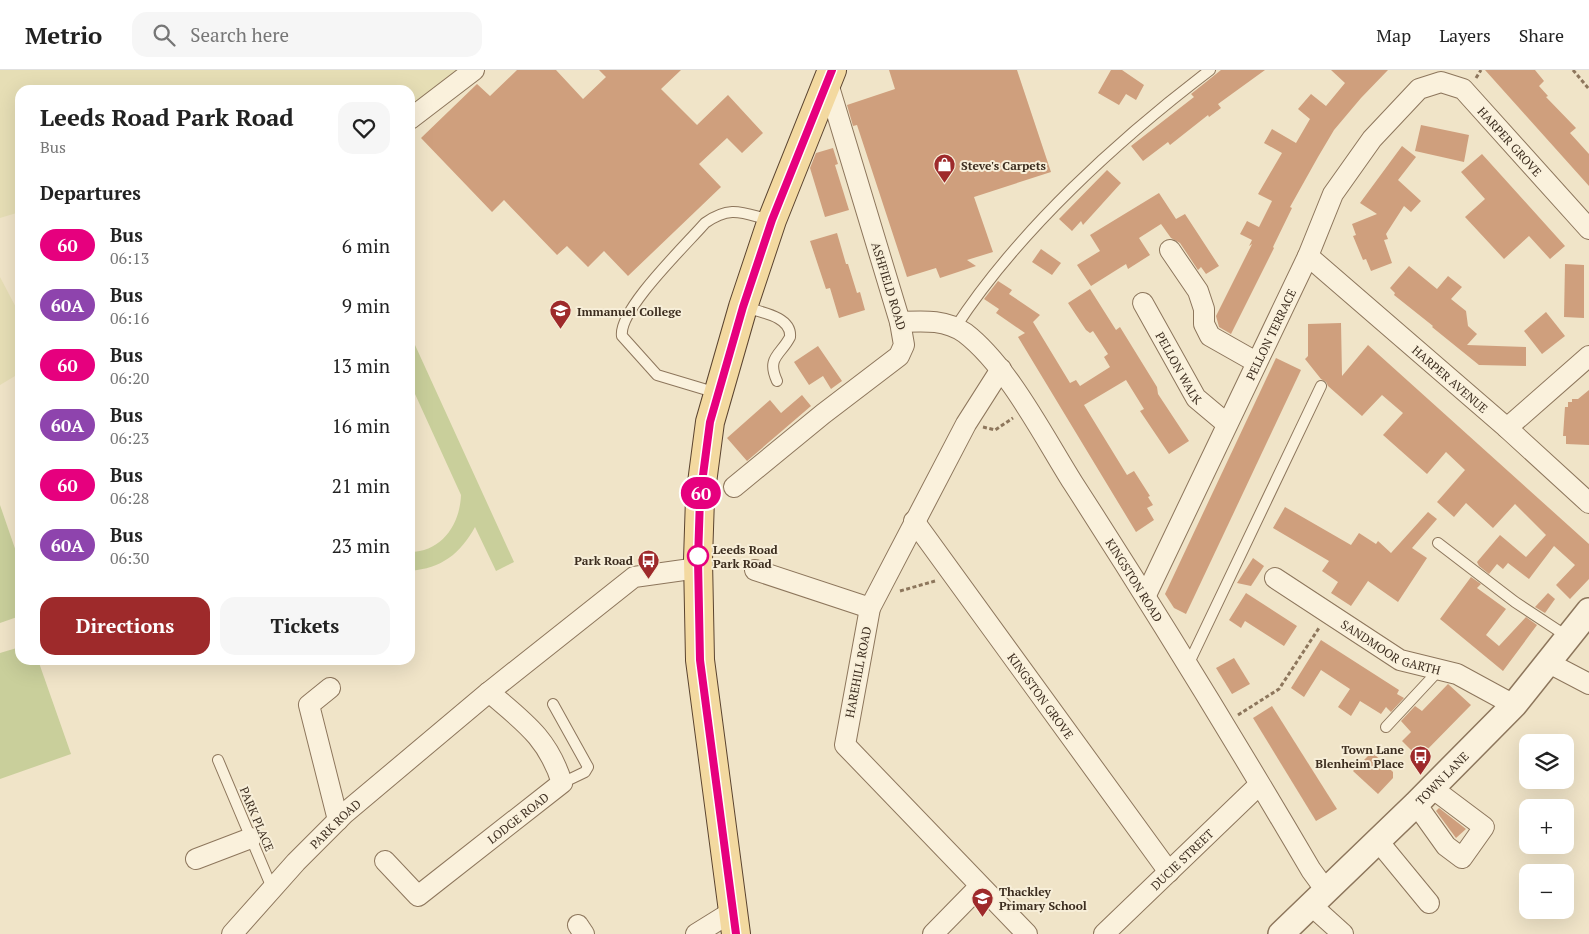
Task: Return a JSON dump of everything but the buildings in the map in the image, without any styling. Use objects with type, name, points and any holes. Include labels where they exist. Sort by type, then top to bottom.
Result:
[{"type":"main road","points":[[734,922],[700,660],[698,568],[700,498],[710,422],[743,307],[772,220],[827,74]]},
{"type":"street","points":[[415,115],[474,70]]},
{"type":"street","name":"ASHFIELD ROAD","points":[[734,487],[899,356],[904,345],[900,322],[827,74]]},
{"type":"street","name":"HARPER GROVE","points":[[1419,89],[1441,82],[1463,89],[1589,229]]},
{"type":"street","name":"PELLON TERRACE","points":[[1146,596],[1308,256],[1333,194],[1372,139],[1419,89]]},
{"type":"street","points":[[1170,250],[1202,300],[1204,324],[1210,336],[1256,362]]},
{"type":"street","name":"HARPER AVENUE","points":[[1308,256],[1507,428],[1589,503]]},
{"type":"street","name":"PELLON WALK","points":[[1143,303],[1196,398],[1227,424]]},
{"type":"street","name":"KINGSTON ROAD","points":[[900,322],[933,320],[964,332],[1001,369],[1188,665],[1310,870],[1320,899],[1343,934]]},
{"type":"street","points":[[1507,428],[1589,356]]},
{"type":"street","name":"HAREHILL ROAD","points":[[1001,369],[966,424],[873,603],[845,745],[1027,934]]},
{"type":"street","name":"KINGSTON GROVE","points":[[914,521],[1169,872]]},
{"type":"street","name":"PARK ROAD","points":[[232,934],[272,888],[338,820],[489,692],[634,577],[698,568]]},
{"type":"street","points":[[755,570],[873,603]]},
{"type":"street","name":"SANDMOOR GARTH","points":[[1275,578],[1400,660],[1440,668],[1457,674],[1514,705]]},
{"type":"street","name":"TOWN LANE","points":[[1281,934],[1378,842],[1514,705],[1589,612]]},
{"type":"street","points":[[1547,662],[1589,684]]},
{"type":"street","points":[[330,688],[309,705],[338,820]]},
{"type":"street","name":"LODGE ROAD","points":[[385,861],[418,896],[562,783],[556,762],[539,735],[489,692]]},
{"type":"street","name":"DUCIE STREET","points":[[1104,934],[1260,785]]},
{"type":"street","points":[[196,859],[251,838]]},
{"type":"street","points":[[1378,842],[1429,903]]},
{"type":"street","points":[[933,934],[980,886]]},
{"type":"street","points":[[696,934],[734,922]]},
{"type":"lane","points":[[955,328],[992,274],[1013,248],[1127,139],[1210,70]]},
{"type":"lane","points":[[718,393],[658,375],[622,336],[622,322],[636,300],[705,224],[719,213],[736,211],[772,220]]},
{"type":"lane","points":[[743,307],[783,320],[790,327],[790,337],[774,358],[773,366],[777,381]]},
{"type":"lane","points":[[1188,665],[1321,386]]},
{"type":"lane","points":[[1438,544],[1515,602],[1568,637]]},
{"type":"lane","points":[[1386,727],[1440,668]]},
{"type":"lane","points":[[553,704],[588,767],[585,772],[562,783]]},
{"type":"lane","name":"PARK PLACE","points":[[218,760],[272,888]]},
{"type":"path","points":[[1573,70],[1589,89]]},
{"type":"path","points":[[966,424],[995,430],[1026,409]]},
{"type":"path","points":[[873,603],[954,575]]},
{"type":"path","points":[[1223,724],[1279,689],[1328,613]]},
{"type":"shaded area","points":[[0,70],[462,70],[415,106],[415,85],[15,85],[15,214],[0,218]]},
{"type":"shaded area","points":[[0,277],[15,306],[15,376],[0,385]]},
{"type":"green space","points":[[415,345],[514,562],[496,571],[475,527],[463,545],[449,558],[432,567],[415,570],[415,552],[431,547],[440,542],[447,534],[457,516],[461,495],[415,394]]},
{"type":"green space","points":[[0,505],[15,548],[15,618],[0,623]]},
{"type":"green space","points":[[15,648],[15,665],[40,665],[71,754],[0,779],[0,653]]},
{"type":"bus line","name":"60","points":[[736,934],[700,660],[698,518],[700,498],[710,422],[743,307],[772,220],[832,70]]},
{"type":"place","name":"Steve's Carpets","points":[[945,184]]},
{"type":"place","name":"Immanuel College","points":[[561,330]]},
{"type":"place","name":"Leeds Road Park Road","points":[[698,556]]},
{"type":"place","name":"Park Road","points":[[649,579]]},
{"type":"place","name":"Town Lane Blenheim Place","points":[[1420,775]]},
{"type":"place","name":"Thackley Primary School","points":[[983,917]]}]
